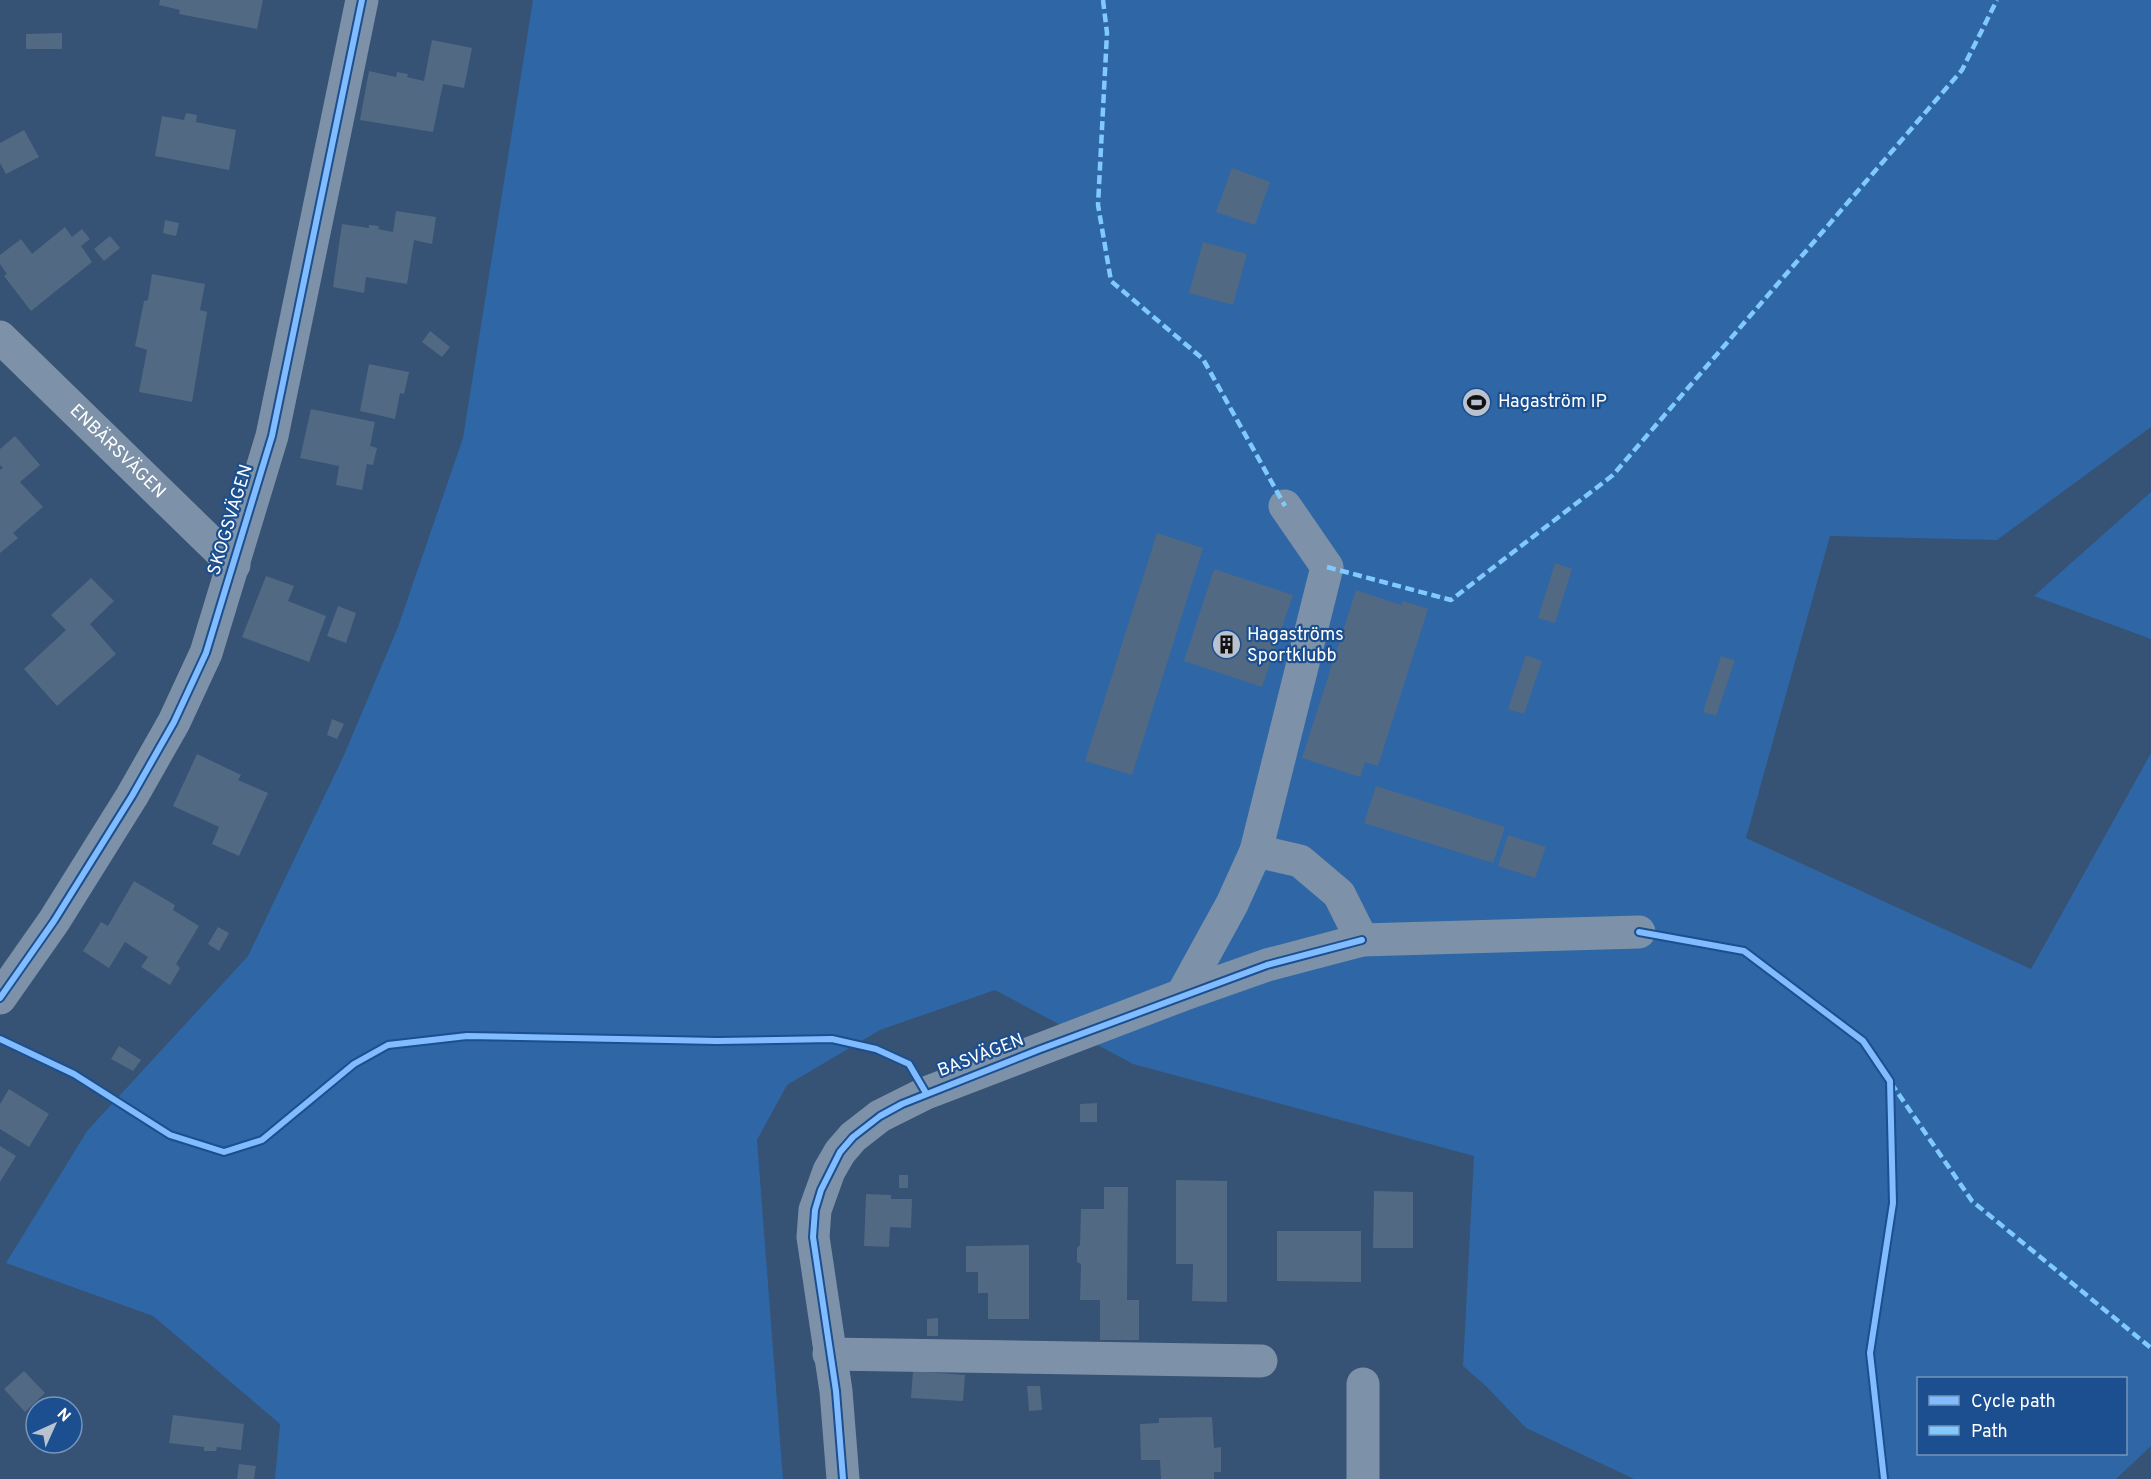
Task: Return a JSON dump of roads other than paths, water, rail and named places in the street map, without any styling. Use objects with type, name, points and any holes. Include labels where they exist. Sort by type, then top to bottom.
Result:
[{"type":"street","name":"SKOGSVÄGEN","points":[[0,998],[60,912],[132,796],[174,722],[206,652],[272,436],[362,0]]},
{"type":"street","name":"ENBÄRSVÄGEN","points":[[0,337],[234,565]]},
{"type":"street","points":[[1182,995],[1232,904],[1257,851],[1327,567],[1286,506]]},
{"type":"street","points":[[1257,851],[1300,861],[1339,894],[1362,940]]},
{"type":"street","name":"BASVÄGEN","points":[[843,1479],[836,1391],[813,1237],[815,1210],[829,1171],[840,1152],[880,1116],[927,1093],[1182,995],[1267,965],[1362,940],[1639,932]]},
{"type":"street","points":[[829,1354],[1261,1361]]},
{"type":"street","points":[[1363,1384],[1363,1479]]},
{"type":"place","name":"Hagaström IP","points":[[1477,402]]},
{"type":"place","name":"Hagaströms Sportklubb","points":[[1226,645]]}]
